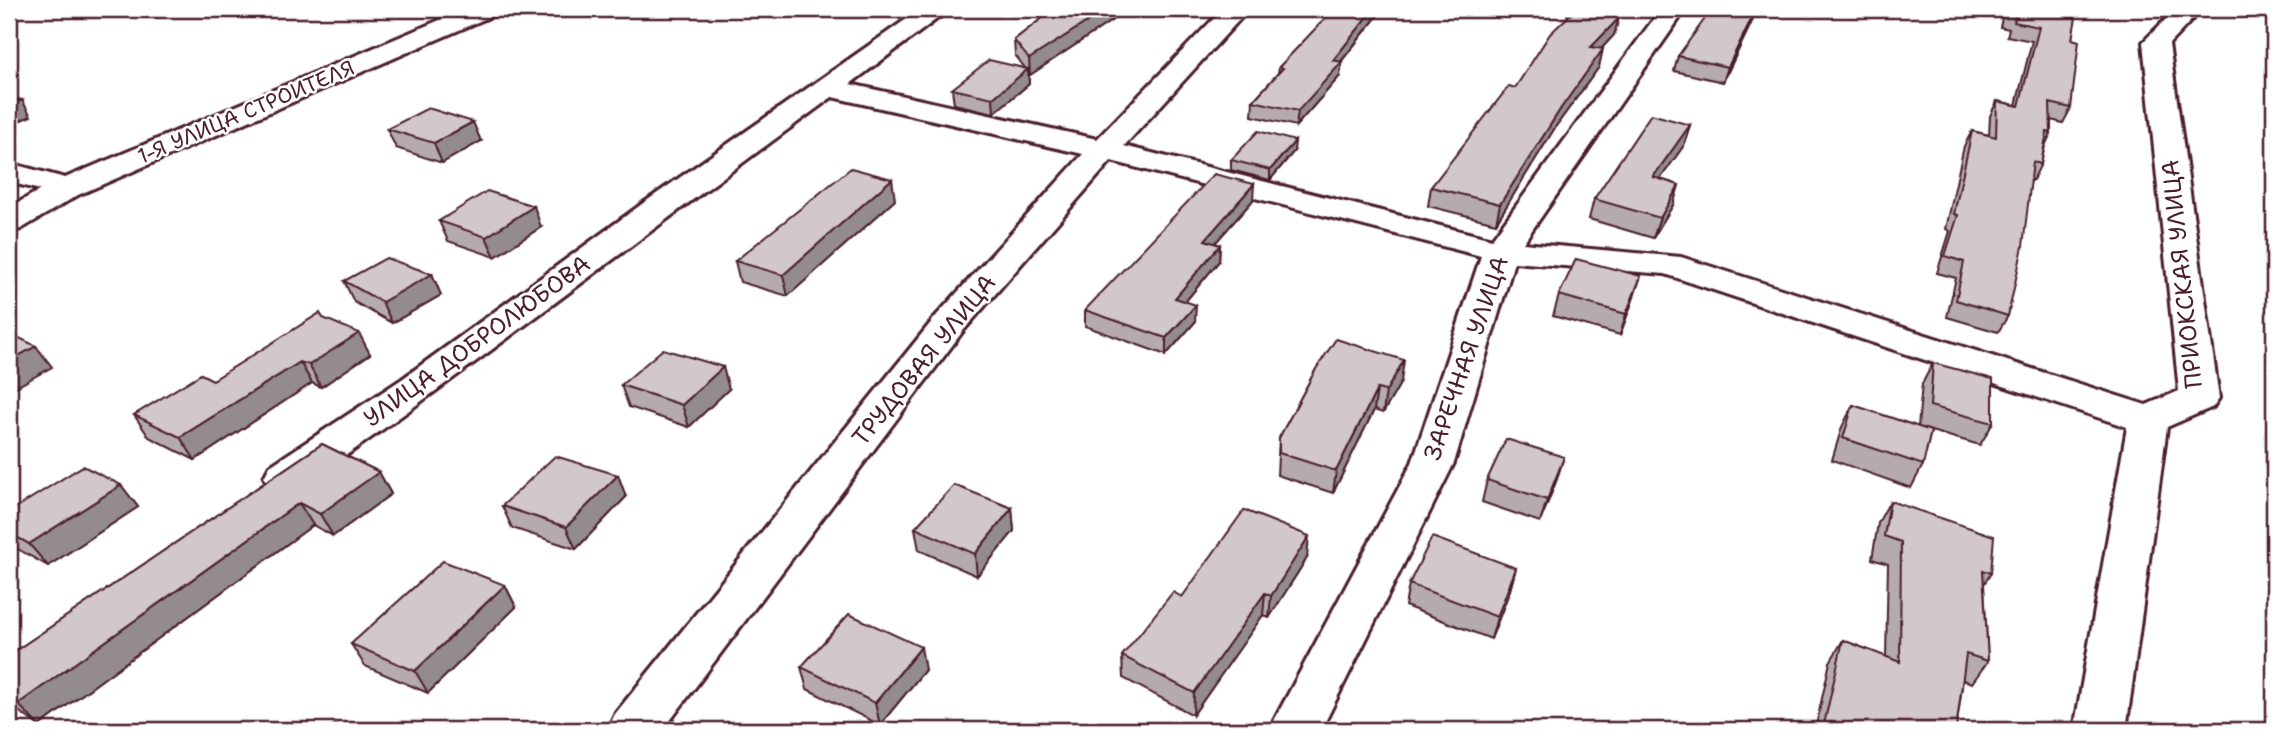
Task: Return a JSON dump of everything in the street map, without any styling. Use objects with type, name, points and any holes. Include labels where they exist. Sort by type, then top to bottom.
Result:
[{"type":"street","name":"1-Я УЛИЦА СТРОИТЕЛЯ","points":[[9,222],[67,188],[487,9]]},
{"type":"street","name":"УЛИЦА ДОБРОЛЮБОВА","points":[[258,495],[416,388],[654,211],[937,9]]},
{"type":"street","name":"ТРУДОВАЯ УЛИЦА","points":[[633,730],[950,323],[1104,150],[1237,9]]},
{"type":"street","name":"ЗАРЕЧНАЯ УЛИЦА","points":[[1295,730],[1433,463],[1500,251],[1674,9]]},
{"type":"street","name":"ПРИОКСКАЯ УЛИЦА","points":[[2148,420],[2199,398],[2155,42],[2190,9]]},
{"type":"street","points":[[828,88],[1104,150],[1500,251],[1670,264],[2148,420],[2100,730]]},
{"type":"street","points":[[9,172],[67,188]]},
{"type":"building","points":[[1054,9],[1107,9],[1029,59],[1014,40]]},
{"type":"building","points":[[1334,9],[1374,9],[1333,60],[1342,62],[1298,111],[1253,101],[1283,68],[1279,67]]},
{"type":"building","points":[[1576,9],[1619,18],[1591,47],[1603,49],[1561,108],[1500,204],[1431,187],[1509,86],[1515,88],[1550,34]]},
{"type":"building","points":[[1712,9],[1756,9],[1728,67],[1678,56]]},
{"type":"building","points":[[2008,9],[2073,9],[2073,17],[2076,18],[2072,39],[2079,41],[2071,108],[2050,103],[2051,133],[2047,132],[2041,164],[2033,162],[2023,246],[2008,316],[1956,300],[1964,262],[1945,256],[1958,215],[1954,214],[1972,131],[1996,137],[1997,101],[2019,106],[2039,27],[2014,22],[2016,15],[2007,13]]},
{"type":"building","points":[[989,60],[1028,69],[993,98],[952,89]]},
{"type":"building","points":[[9,97],[22,100],[9,105]]},
{"type":"building","points":[[428,108],[473,122],[434,143],[387,129]]},
{"type":"building","points":[[1651,114],[1690,125],[1653,177],[1679,185],[1660,218],[1594,199]]},
{"type":"building","points":[[1258,131],[1295,141],[1270,170],[1231,160]]},
{"type":"building","points":[[851,168],[892,179],[783,275],[735,261]]},
{"type":"building","points":[[1214,174],[1254,184],[1205,240],[1220,245],[1175,298],[1196,305],[1166,338],[1085,310]]},
{"type":"building","points":[[487,191],[534,206],[486,237],[439,221]]},
{"type":"building","points":[[386,258],[432,274],[382,302],[344,281]]},
{"type":"building","points":[[1576,259],[1641,276],[1626,314],[1559,295]]},
{"type":"building","points":[[320,313],[323,318],[359,333],[309,365],[300,362],[180,437],[134,415],[201,374],[213,380]]},
{"type":"building","points":[[9,333],[36,346],[9,361]]},
{"type":"building","points":[[1336,339],[1404,360],[1386,391],[1377,389],[1336,471],[1279,453],[1279,438],[1316,369]]},
{"type":"building","points":[[663,349],[723,367],[682,405],[621,385]]},
{"type":"building","points":[[1933,363],[1993,379],[1993,423],[1930,406]]},
{"type":"building","points":[[1853,405],[1931,431],[1923,465],[1843,438]]},
{"type":"building","points":[[1506,439],[1564,457],[1547,500],[1487,480]]},
{"type":"building","points":[[322,444],[379,472],[320,514],[299,503],[18,704],[9,698],[9,655]]},
{"type":"building","points":[[555,456],[618,475],[566,527],[502,506]]},
{"type":"building","points":[[83,466],[121,485],[29,544],[9,533],[9,512]]},
{"type":"building","points":[[954,485],[1012,508],[975,554],[915,528]]},
{"type":"building","points":[[1890,501],[1994,536],[1991,573],[1983,570],[1988,661],[1966,654],[1956,730],[1823,729],[1843,640],[1900,662],[1901,542],[1884,536]]},
{"type":"building","points":[[1244,510],[1309,536],[1271,596],[1265,593],[1194,693],[1122,656],[1173,592],[1182,597]]},
{"type":"building","points":[[1432,537],[1516,568],[1497,617],[1409,584]]},
{"type":"building","points":[[443,561],[505,585],[415,671],[351,644]]},
{"type":"building","points":[[849,614],[921,647],[875,703],[801,667]]},
{"type":"building","points":[[335,724],[346,730],[327,730]]},
{"type":"building","points":[[755,724],[767,730],[749,730]]}]
